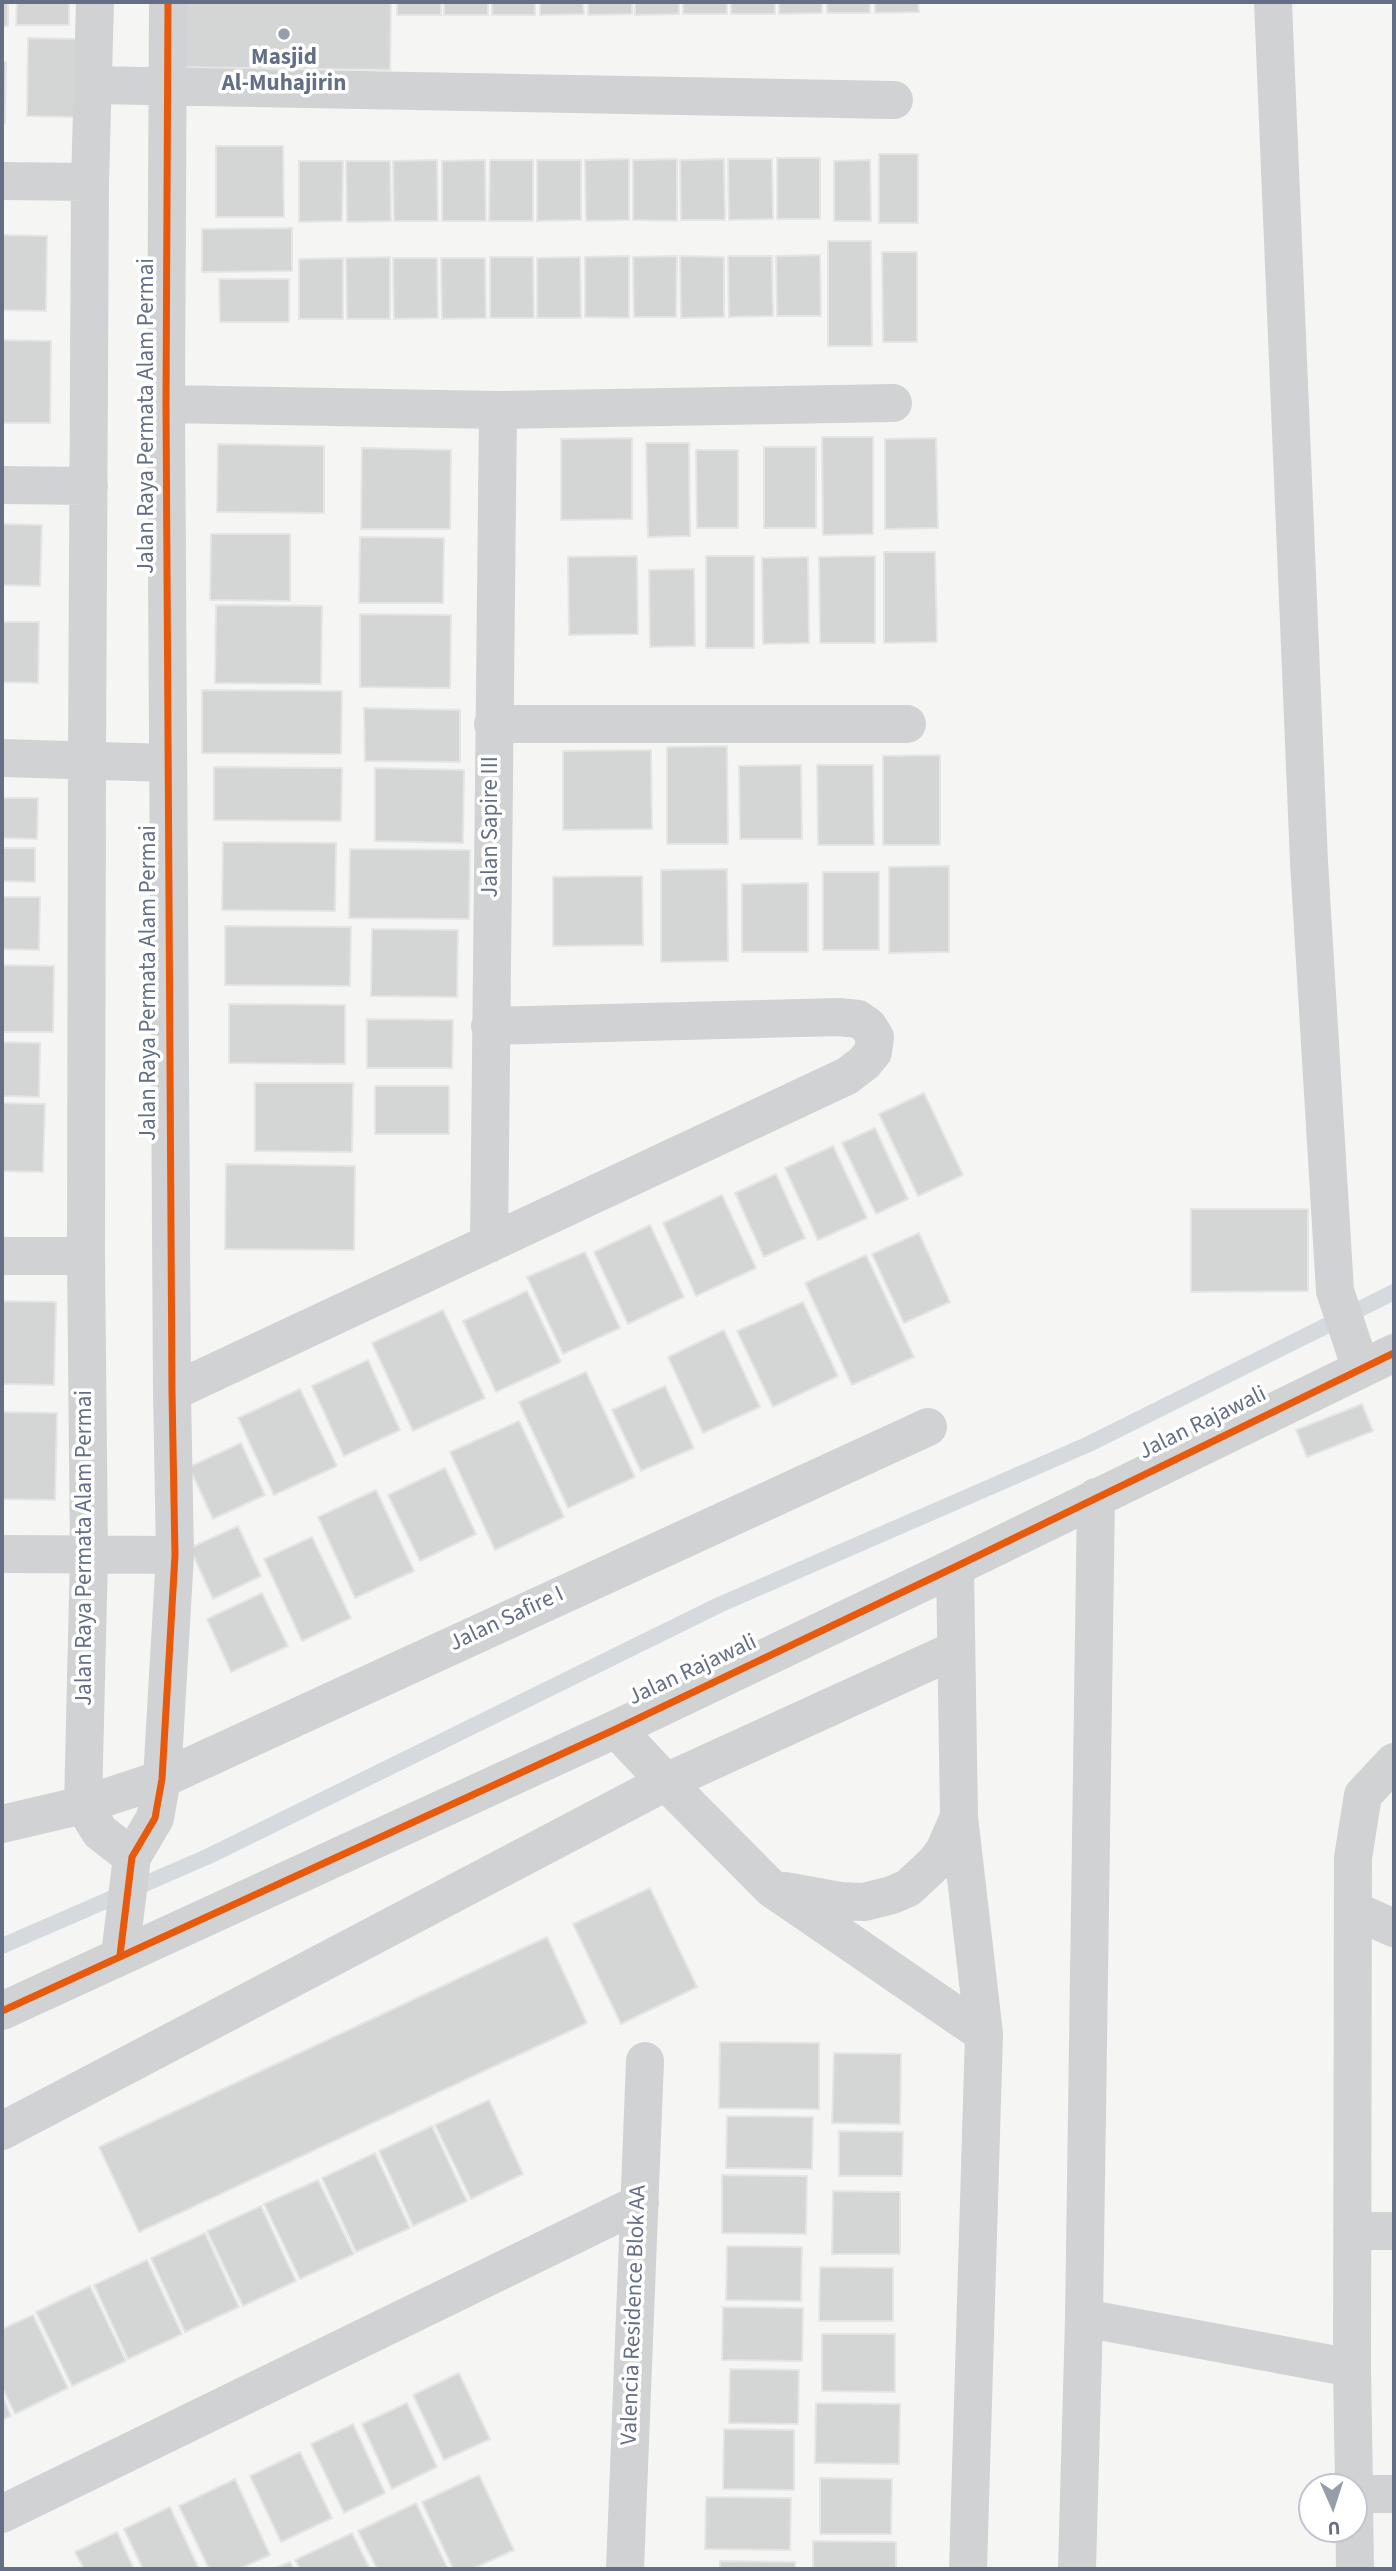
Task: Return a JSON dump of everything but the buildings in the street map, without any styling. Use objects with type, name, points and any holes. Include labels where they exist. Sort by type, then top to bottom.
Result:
[{"type":"street","name":"Jalan Raya Permata Alam Permai","points":[[83,1805],[89,1555],[86,1256],[87,760],[90,182],[95,2]]},
{"type":"street","name":"Jalan Raya Permata Alam Permai","points":[[122,1938],[130,1869],[155,1818],[162,1779],[175,1555],[166,404],[168,2]]},
{"type":"street","points":[[1273,2],[1309,862],[1335,1291],[1368,1354]]},
{"type":"street","points":[[93,85],[894,100]]},
{"type":"street","points":[[2,181],[90,182]]},
{"type":"street","points":[[166,404],[498,410],[894,403]]},
{"type":"street","name":"Jalan Sapire III","points":[[489,1244],[498,410]]},
{"type":"street","points":[[2,485],[89,486]]},
{"type":"street","points":[[493,724],[907,724]]},
{"type":"street","points":[[2,758],[168,762]]},
{"type":"street","points":[[172,1392],[846,1076],[864,1063],[873,1052],[875,1037],[868,1026],[858,1019],[839,1017],[491,1026]]},
{"type":"street","points":[[2,1256],[86,1256]]},
{"type":"street","name":"Jalan Rajawali","points":[[2,2011],[122,1938],[617,1728],[1096,1497],[1368,1354]]},
{"type":"street","name":"Jalan Safire I","points":[[2,1824],[83,1805],[162,1779],[928,1427]]},
{"type":"street","points":[[1077,2569],[1084,2318],[1096,1497]]},
{"type":"street","points":[[2,1554],[175,1555]]},
{"type":"street","points":[[955,1567],[959,1818],[984,2034],[968,2569]]},
{"type":"street","points":[[2,2131],[666,1782],[955,1650]]},
{"type":"street","points":[[617,1728],[666,1782],[771,1888],[984,2034]]},
{"type":"street","points":[[1354,2473],[1353,1858],[1363,1796],[1394,1762]]},
{"type":"street","points":[[83,1805],[100,1832],[130,1869]]},
{"type":"street","points":[[771,1888],[840,1901],[864,1902],[892,1895],[908,1888],[935,1863],[944,1851],[959,1818]]},
{"type":"street","points":[[1353,1910],[1394,1927]]},
{"type":"street","name":"Valencia Residence Blok AA","points":[[625,2569],[645,2061]]},
{"type":"street","points":[[2,2514],[640,2203]]},
{"type":"street","points":[[1352,2231],[1394,2231]]},
{"type":"street","points":[[1084,2318],[1352,2368]]},
{"type":"street","points":[[1368,2494],[1394,2494]]},
{"type":"street","points":[[1355,2543],[1355,2569]]},
{"type":"waterway","points":[[2,1946],[209,1856],[719,1605],[1089,1444],[1394,1292]]},
{"type":"cycle path","points":[[120,1955],[132,1857],[155,1818],[162,1779],[175,1555],[166,404],[168,2]]},
{"type":"cycle path","points":[[2,2011],[616,1729],[1394,1353]]},
{"type":"place","name":"Masjid Al-Muhajirin","points":[[284,34]]}]
